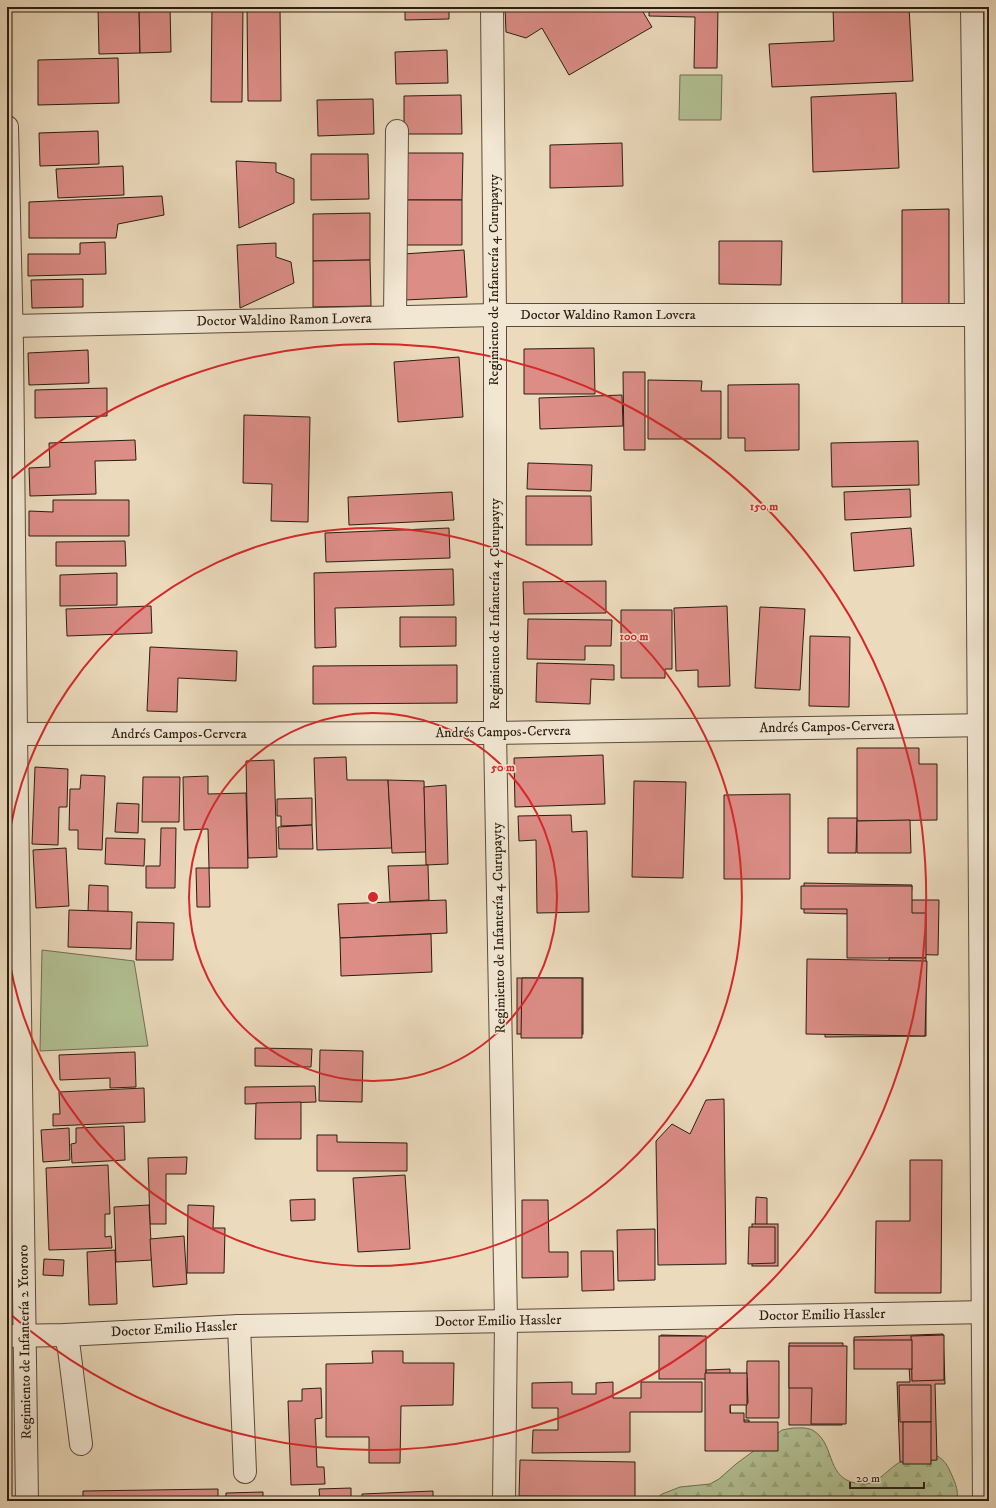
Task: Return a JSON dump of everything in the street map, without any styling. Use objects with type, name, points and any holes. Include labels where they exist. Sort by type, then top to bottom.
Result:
[{"type":"street","name":"Regimiento de Infantería 4 Curupayty","points":[[492,7],[495,315],[495,733],[506,1321],[504,1501]]},
{"type":"street","points":[[972,7],[983,315],[986,1312],[984,1501]]},
{"type":"street","name":"Regimiento de Infantería 2 Ytororo","points":[[7,127],[10,339],[16,1337],[26,1501]]},
{"type":"street","points":[[395,317],[397,131]]},
{"type":"street","name":"Doctor Waldino Ramon Lovera","points":[[10,339],[395,317],[495,315],[983,315]]},
{"type":"street","name":"Andrés Campos-Cervera","points":[[12,734],[495,733],[984,725]]},
{"type":"street","name":"Doctor Emilio Hassler","points":[[16,1337],[239,1326],[986,1312]]},
{"type":"street","points":[[239,1326],[245,1472]]},
{"type":"street","points":[[65,1335],[69,1349],[81,1444]]},
{"type":"green space","points":[[680,75],[722,75],[721,120],[679,120]]},
{"type":"green space","points":[[42,950],[134,961],[148,1046],[40,1051]]},
{"type":"green space","points":[[804,1428],[814,1431],[826,1445],[836,1470],[842,1477],[851,1482],[868,1484],[879,1479],[902,1461],[925,1454],[937,1456],[948,1466],[953,1477],[957,1489],[957,1501],[653,1501],[662,1494],[680,1487],[710,1484],[719,1479],[736,1464],[782,1430]]},
{"type":"building","points":[[98,7],[139,7],[140,53],[99,54]]},
{"type":"building","points":[[139,7],[170,7],[171,52],[140,53]]},
{"type":"building","points":[[212,7],[243,7],[242,102],[211,102]]},
{"type":"building","points":[[247,7],[280,7],[281,101],[248,101]]},
{"type":"building","points":[[405,7],[449,7],[449,19],[405,20]]},
{"type":"building","points":[[505,7],[600,7],[602,11],[609,7],[640,7],[652,27],[569,75],[542,28],[526,38],[506,32]]},
{"type":"building","points":[[649,7],[718,7],[717,68],[694,68],[695,17],[649,16]]},
{"type":"building","points":[[833,7],[909,7],[913,81],[772,87],[769,44],[834,41]]},
{"type":"building","points":[[447,50],[448,83],[396,84],[395,52]]},
{"type":"building","points":[[118,58],[119,103],[38,105],[38,60]]},
{"type":"building","points":[[896,93],[899,168],[813,172],[811,97]]},
{"type":"building","points":[[461,95],[462,134],[404,134],[404,96]]},
{"type":"building","points":[[373,99],[374,134],[318,136],[317,100]]},
{"type":"building","points":[[98,131],[99,164],[40,166],[39,133]]},
{"type":"building","points":[[622,143],[623,186],[550,188],[550,145]]},
{"type":"building","points":[[407,153],[463,153],[462,200],[406,200]]},
{"type":"building","points":[[311,154],[368,154],[369,199],[311,200]]},
{"type":"building","points":[[236,161],[276,163],[276,172],[294,179],[294,203],[239,228]]},
{"type":"building","points":[[123,166],[124,195],[58,198],[56,169]]},
{"type":"building","points":[[162,196],[164,215],[118,224],[116,238],[29,238],[29,202]]},
{"type":"building","points":[[406,200],[462,200],[462,245],[405,245]]},
{"type":"building","points":[[949,209],[949,305],[902,305],[902,210]]},
{"type":"building","points":[[370,213],[370,260],[313,261],[313,214]]},
{"type":"building","points":[[719,241],[782,241],[781,285],[719,284]]},
{"type":"building","points":[[105,242],[106,274],[28,276],[28,254],[80,254],[80,243]]},
{"type":"building","points":[[276,243],[276,257],[291,262],[294,283],[240,308],[237,245]]},
{"type":"building","points":[[464,250],[467,297],[405,300],[403,254]]},
{"type":"building","points":[[370,260],[371,306],[313,307],[313,261]]},
{"type":"building","points":[[83,279],[83,307],[32,308],[31,280]]},
{"type":"building","points":[[594,348],[595,394],[524,394],[524,349]]},
{"type":"building","points":[[88,350],[89,383],[29,385],[28,353]]},
{"type":"building","points":[[459,357],[463,417],[398,422],[394,362]]},
{"type":"building","points":[[623,372],[645,372],[645,450],[624,450]]},
{"type":"building","points":[[648,380],[702,381],[701,391],[721,391],[721,439],[648,439]]},
{"type":"building","points":[[799,384],[799,450],[745,451],[745,438],[728,438],[728,385]]},
{"type":"building","points":[[107,388],[107,416],[35,418],[35,390]]},
{"type":"building","points":[[622,395],[623,426],[540,429],[539,398]]},
{"type":"building","points":[[244,415],[310,417],[308,522],[271,521],[272,484],[243,483]]},
{"type":"building","points":[[135,440],[136,460],[95,461],[96,494],[30,496],[29,468],[50,467],[49,443]]},
{"type":"building","points":[[918,441],[919,485],[832,487],[831,443]]},
{"type":"building","points":[[528,463],[592,465],[591,491],[527,489]]},
{"type":"building","points":[[910,489],[911,517],[845,520],[844,492]]},
{"type":"building","points":[[452,492],[454,520],[349,525],[348,497]]},
{"type":"building","points":[[526,496],[591,496],[592,545],[526,545]]},
{"type":"building","points":[[53,500],[129,500],[129,536],[29,536],[29,511],[53,512]]},
{"type":"building","points":[[449,528],[450,558],[326,562],[325,533]]},
{"type":"building","points":[[911,528],[914,566],[854,571],[851,533]]},
{"type":"building","points":[[125,541],[126,566],[56,566],[56,542]]},
{"type":"building","points":[[453,569],[454,605],[335,608],[336,647],[315,648],[314,573]]},
{"type":"building","points":[[117,573],[117,605],[60,606],[60,575]]},
{"type":"building","points":[[606,581],[606,613],[524,614],[523,582]]},
{"type":"building","points":[[151,606],[152,633],[67,636],[66,609]]},
{"type":"building","points":[[727,606],[730,686],[698,687],[698,670],[676,671],[674,608]]},
{"type":"building","points":[[760,607],[805,609],[800,690],[755,688]]},
{"type":"building","points":[[621,610],[672,610],[672,669],[665,669],[665,678],[621,678]]},
{"type":"building","points":[[400,617],[456,617],[456,646],[400,647]]},
{"type":"building","points":[[528,619],[612,620],[611,646],[585,646],[585,660],[527,659]]},
{"type":"building","points":[[810,636],[850,637],[849,707],[809,706]]},
{"type":"building","points":[[150,647],[237,651],[236,681],[178,678],[177,712],[147,711]]},
{"type":"building","points":[[537,663],[614,665],[614,680],[591,679],[590,704],[536,702]]},
{"type":"building","points":[[457,665],[457,703],[313,704],[313,666]]},
{"type":"building","points":[[857,748],[919,748],[919,764],[937,764],[937,820],[857,821]]},
{"type":"building","points":[[603,755],[605,804],[515,807],[514,758]]},
{"type":"building","points":[[346,757],[347,780],[388,780],[392,848],[317,850],[314,758]]},
{"type":"building","points":[[274,760],[277,857],[248,858],[246,761]]},
{"type":"building","points":[[35,767],[68,769],[67,807],[59,807],[58,845],[32,844]]},
{"type":"building","points":[[81,775],[105,776],[102,850],[78,849],[78,830],[69,830],[70,789],[80,789]]},
{"type":"building","points":[[208,776],[208,794],[246,793],[248,868],[209,868],[208,829],[184,830],[183,777]]},
{"type":"building","points":[[143,777],[180,777],[179,822],[142,822]]},
{"type":"building","points":[[388,780],[424,781],[426,852],[392,853]]},
{"type":"building","points":[[634,781],[686,782],[683,878],[632,877]]},
{"type":"building","points":[[446,785],[448,864],[426,865],[424,787]]},
{"type":"building","points":[[790,794],[790,879],[724,879],[724,795]]},
{"type":"building","points":[[312,798],[312,825],[281,826],[281,816],[277,816],[277,799]]},
{"type":"building","points":[[117,803],[139,804],[138,833],[115,832]]},
{"type":"building","points":[[571,815],[572,832],[587,831],[589,912],[537,913],[536,840],[519,841],[518,816]]},
{"type":"building","points":[[828,818],[857,818],[856,853],[828,853]]},
{"type":"building","points":[[910,820],[911,853],[857,853],[857,821]]},
{"type":"building","points":[[312,825],[313,849],[279,849],[278,827]]},
{"type":"building","points":[[161,828],[176,828],[175,888],[146,888],[146,866],[160,866]]},
{"type":"building","points":[[106,838],[145,839],[144,866],[105,864]]},
{"type":"building","points":[[66,848],[69,906],[36,908],[33,850]]},
{"type":"building","points":[[428,865],[429,900],[390,902],[388,866]]},
{"type":"building","points":[[196,868],[209,868],[210,907],[197,907]]},
{"type":"building","points":[[804,883],[912,885],[911,900],[939,900],[938,955],[852,953],[852,914],[804,913]]},
{"type":"building","points":[[89,885],[108,886],[108,912],[88,911]]},
{"type":"building","points":[[801,886],[912,886],[912,913],[926,913],[926,958],[847,958],[847,909],[801,909]]},
{"type":"building","points":[[446,900],[447,933],[340,938],[338,904]]},
{"type":"building","points":[[69,910],[132,912],[131,949],[68,947]]},
{"type":"building","points":[[137,922],[174,923],[173,960],[136,960]]},
{"type":"building","points":[[431,934],[432,972],[341,976],[340,938]]},
{"type":"building","points":[[889,958],[926,958],[926,1036],[825,1037],[825,1000],[889,1000]]},
{"type":"building","points":[[807,959],[927,961],[925,1036],[806,1034]]},
{"type":"building","points":[[517,978],[583,978],[583,1034],[517,1034]]},
{"type":"building","points":[[522,978],[582,978],[582,1038],[521,1038]]},
{"type":"building","points":[[255,1048],[312,1049],[311,1067],[255,1066]]},
{"type":"building","points":[[320,1050],[363,1051],[362,1102],[319,1101]]},
{"type":"building","points":[[135,1052],[136,1087],[110,1088],[110,1078],[60,1080],[59,1055]]},
{"type":"building","points":[[315,1086],[316,1102],[245,1104],[245,1087]]},
{"type":"building","points":[[144,1088],[145,1122],[53,1126],[53,1114],[60,1114],[59,1092]]},
{"type":"building","points":[[724,1099],[726,1264],[658,1265],[656,1141],[672,1124],[690,1134],[706,1100]]},
{"type":"building","points":[[301,1102],[301,1139],[255,1139],[256,1103]]},
{"type":"building","points":[[124,1126],[125,1160],[72,1163],[71,1144],[76,1143],[76,1128]]},
{"type":"building","points":[[69,1128],[70,1160],[43,1162],[41,1130]]},
{"type":"building","points":[[317,1135],[337,1135],[337,1142],[407,1143],[407,1171],[317,1171]]},
{"type":"building","points":[[187,1157],[186,1174],[166,1174],[166,1224],[150,1224],[148,1158]]},
{"type":"building","points":[[910,1160],[942,1160],[941,1293],[875,1293],[876,1221],[910,1221]]},
{"type":"building","points":[[108,1165],[110,1214],[105,1214],[105,1237],[111,1236],[112,1248],[49,1250],[46,1168]]},
{"type":"building","points":[[405,1175],[410,1249],[358,1252],[353,1178]]},
{"type":"building","points":[[756,1197],[767,1198],[767,1227],[755,1227]]},
{"type":"building","points":[[315,1199],[315,1220],[291,1221],[290,1200]]},
{"type":"building","points":[[522,1200],[548,1200],[549,1252],[568,1252],[568,1277],[522,1278]]},
{"type":"building","points":[[149,1205],[152,1260],[116,1262],[114,1207]]},
{"type":"building","points":[[188,1205],[214,1206],[213,1228],[225,1228],[224,1273],[187,1273]]},
{"type":"building","points":[[752,1224],[778,1224],[778,1266],[752,1266]]},
{"type":"building","points":[[749,1227],[775,1227],[775,1263],[748,1264]]},
{"type":"building","points":[[655,1229],[655,1280],[618,1281],[617,1230]]},
{"type":"building","points":[[184,1236],[187,1284],[153,1287],[150,1239]]},
{"type":"building","points":[[115,1250],[117,1304],[89,1305],[87,1252]]},
{"type":"building","points":[[581,1251],[613,1251],[614,1290],[582,1291]]},
{"type":"building","points":[[44,1259],[64,1260],[63,1276],[43,1275]]},
{"type":"building","points":[[943,1334],[945,1384],[935,1384],[937,1460],[900,1462],[897,1382],[910,1382],[909,1366],[855,1368],[854,1337]]},
{"type":"building","points":[[661,1335],[702,1336],[701,1375],[660,1375]]},
{"type":"building","points":[[944,1335],[944,1380],[912,1381],[911,1336]]},
{"type":"building","points":[[659,1336],[706,1336],[706,1379],[659,1379]]},
{"type":"building","points":[[854,1340],[912,1340],[912,1369],[854,1369]]},
{"type":"building","points":[[789,1343],[843,1343],[842,1425],[789,1425]]},
{"type":"building","points":[[789,1346],[847,1346],[846,1424],[811,1424],[812,1388],[789,1388]]},
{"type":"building","points":[[372,1351],[403,1351],[403,1363],[454,1363],[453,1405],[401,1406],[400,1463],[369,1463],[369,1437],[326,1437],[326,1364],[373,1363]]},
{"type":"building","points":[[747,1361],[779,1361],[779,1418],[746,1418]]},
{"type":"building","points":[[730,1369],[730,1378],[747,1377],[748,1403],[730,1404],[731,1420],[749,1420],[750,1448],[709,1450],[706,1370]]},
{"type":"building","points":[[705,1373],[747,1373],[747,1405],[730,1405],[730,1413],[744,1413],[744,1422],[778,1422],[778,1451],[705,1451]]},
{"type":"building","points":[[572,1382],[572,1394],[596,1394],[596,1383],[613,1382],[613,1398],[641,1398],[641,1382],[702,1382],[702,1412],[630,1412],[630,1452],[532,1453],[533,1430],[558,1430],[558,1408],[532,1408],[532,1383]]},
{"type":"building","points":[[899,1385],[931,1385],[931,1422],[900,1422]]},
{"type":"building","points":[[321,1388],[322,1418],[315,1419],[317,1467],[324,1467],[325,1484],[291,1485],[288,1401],[302,1401],[302,1389]]},
{"type":"building","points":[[903,1422],[931,1422],[931,1464],[903,1464]]},
{"type":"building","points":[[520,1460],[635,1462],[635,1497],[519,1496]]},
{"type":"building","points":[[351,1488],[351,1501],[320,1501],[319,1489]]},
{"type":"building","points":[[218,1489],[218,1501],[83,1501],[83,1491]]},
{"type":"building","points":[[433,1491],[433,1501],[362,1501],[362,1494]]},
{"type":"building","points":[[263,1492],[263,1501],[226,1501],[226,1493]]}]
